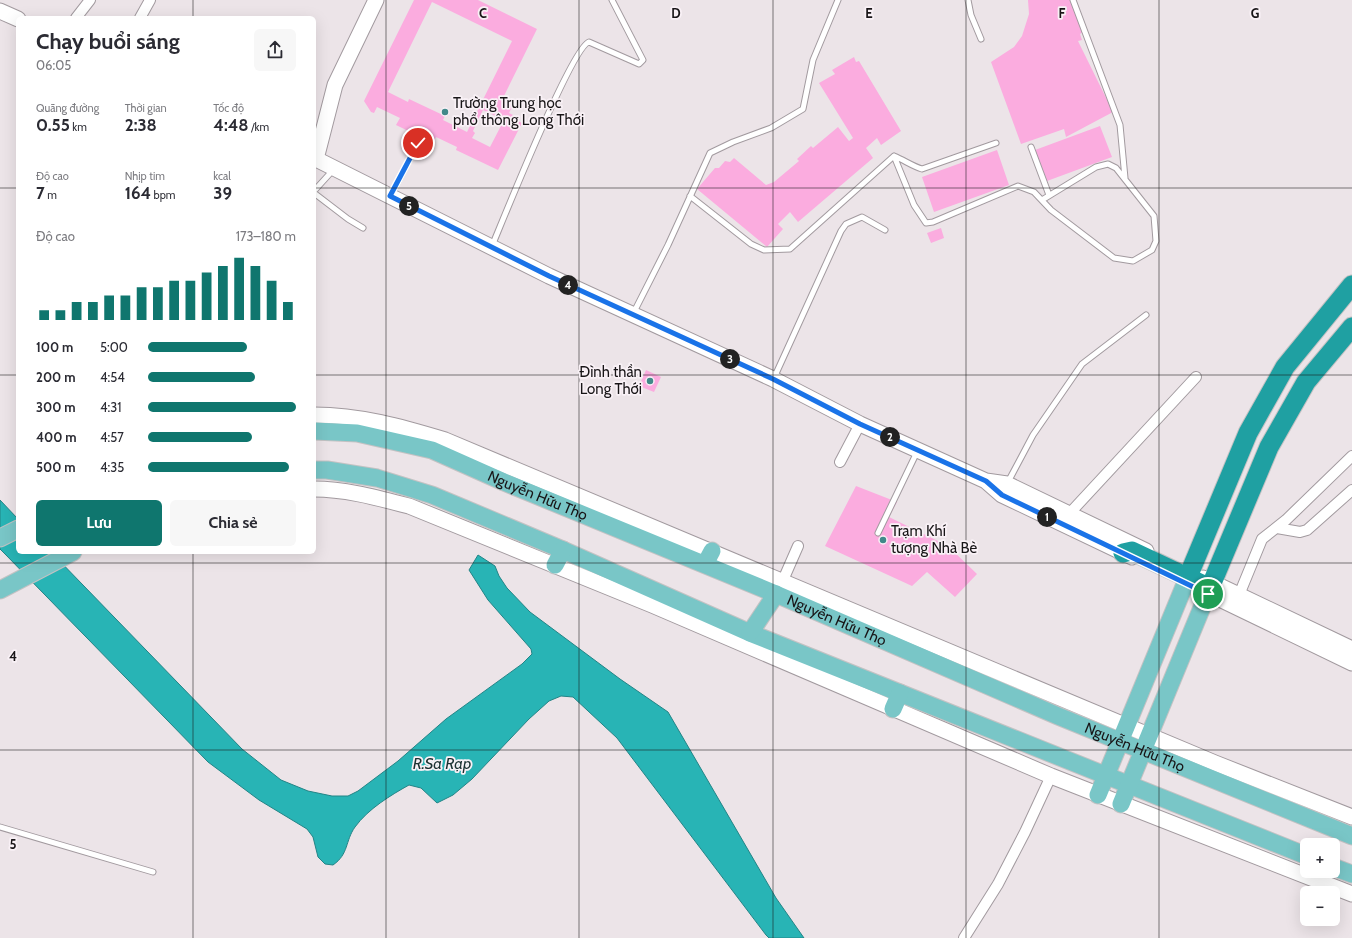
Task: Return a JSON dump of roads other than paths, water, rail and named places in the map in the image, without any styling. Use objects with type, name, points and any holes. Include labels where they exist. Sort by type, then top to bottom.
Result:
[{"type":"highway","points":[[1187,577],[1248,433],[1281,374],[1352,285]]},
{"type":"highway","points":[[1123,553],[1132,551],[1210,588],[1269,447],[1306,382],[1352,327]]},
{"type":"main road","points":[[316,155],[336,85],[376,0]]},
{"type":"main road","points":[[0,11],[16,18]]},
{"type":"main road","points":[[316,159],[492,247],[773,379],[860,424],[986,481],[1002,495],[1123,553]]},
{"type":"main road","name":"Nguyễn Hữu Thọ","points":[[316,415],[337,415],[362,418],[400,426],[445,440],[709,558],[1145,743],[1352,836]]},
{"type":"main road","name":"Nguyễn Hữu Thọ","points":[[316,431],[357,433],[432,450],[504,482],[709,558]]},
{"type":"main road","points":[[316,470],[327,470],[377,478],[426,493],[559,558],[893,709],[1098,795],[1352,894]]},
{"type":"main road","points":[[986,481],[1007,484],[1069,514],[1187,577],[1098,795]]},
{"type":"main road","points":[[316,489],[327,489],[367,495],[409,506],[559,558],[1300,853]]},
{"type":"main road","points":[[0,538],[16,530]]},
{"type":"main road","points":[[0,590],[70,554]]},
{"type":"main road","points":[[750,633],[779,587]]},
{"type":"main road","points":[[1210,588],[1239,595],[1352,649]]},
{"type":"main road","points":[[1210,588],[1352,663]]},
{"type":"main road","points":[[1121,804],[1210,588]]},
{"type":"main road","points":[[893,709],[900,693]]},
{"type":"main road","name":"Nguyễn Hữu Thọ","points":[[1145,743],[1352,817]]},
{"type":"main road","points":[[1340,870],[1352,874]]},
{"type":"street","points":[[78,16],[90,0]]},
{"type":"street","points":[[141,16],[150,0]]},
{"type":"street","points":[[1069,514],[1196,377]]},
{"type":"street","points":[[840,462],[860,424]]},
{"type":"street","points":[[1239,595],[1259,544],[1269,532],[1277,528],[1352,456]]},
{"type":"street","points":[[1277,528],[1300,532],[1308,530],[1352,490]]},
{"type":"street","points":[[779,587],[798,546]]},
{"type":"street","points":[[964,938],[998,884],[1026,832],[1051,776]]},
{"type":"lane","points":[[492,247],[554,102],[571,65],[583,46],[588,42],[639,64],[644,60],[612,0]]},
{"type":"lane","points":[[633,314],[668,245],[710,153],[733,142],[771,128],[803,109],[813,60],[838,0]]},
{"type":"lane","points":[[968,0],[971,15],[981,38]]},
{"type":"lane","points":[[1073,0],[1120,125],[1125,179]]},
{"type":"lane","points":[[894,156],[904,160],[914,167],[922,169],[996,142]]},
{"type":"lane","points":[[390,196],[418,143]]},
{"type":"lane","points":[[1031,147],[1049,195]]},
{"type":"lane","points":[[690,196],[751,244],[764,250],[790,249],[894,156]]},
{"type":"lane","points":[[894,156],[914,205],[926,223],[933,222],[1018,186],[1034,192],[1051,210],[1114,258],[1133,261],[1152,250],[1156,241],[1154,216],[1116,168],[1108,164],[1096,167],[1042,200]]},
{"type":"lane","points":[[316,190],[334,168]]},
{"type":"lane","points":[[316,194],[348,219],[363,228]]},
{"type":"lane","points":[[773,379],[841,231],[846,224],[862,217],[885,230]]},
{"type":"lane","points":[[1007,484],[1033,435],[1082,364],[1146,315]]},
{"type":"lane","points":[[878,533],[918,449]]},
{"type":"lane","points":[[0,827],[153,872]]},
{"type":"water","name":"R.Sa Rạp","points":[[0,500],[16,517],[16,554],[53,554],[242,749],[281,780],[308,791],[332,796],[348,796],[358,791],[398,761],[446,719],[522,664],[532,654],[531,649],[488,600],[469,570],[478,555],[495,566],[499,576],[507,588],[530,612],[620,679],[668,712],[776,898],[804,938],[769,938],[766,935],[617,738],[573,697],[561,696],[549,701],[529,719],[472,779],[453,795],[437,803],[421,788],[409,785],[387,798],[360,820],[352,832],[344,852],[338,861],[333,865],[325,864],[318,857],[313,837],[307,829],[259,800],[208,762],[0,549]]},
{"type":"place","name":"Trường Trung học phổ thông Long Thới","points":[[445,112]]},
{"type":"place","name":"Đình thần Long Thới","points":[[650,381]]},
{"type":"place","name":"Trạm Khí tượng Nhà Bè","points":[[883,540]]}]
